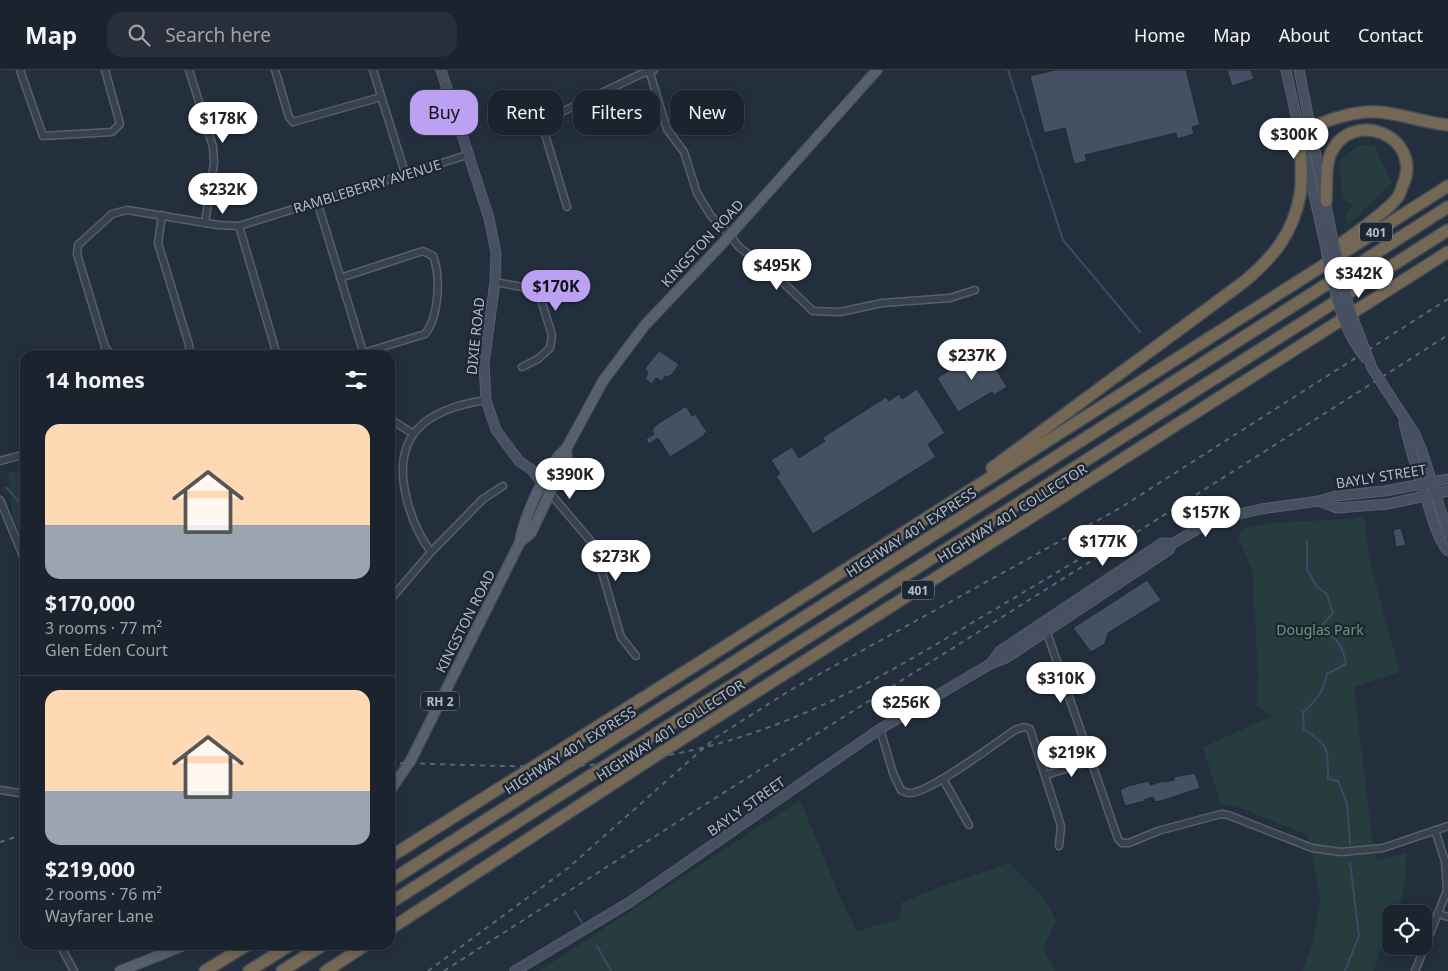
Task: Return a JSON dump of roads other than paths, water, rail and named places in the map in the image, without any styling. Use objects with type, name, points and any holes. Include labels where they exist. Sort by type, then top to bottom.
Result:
[{"type":"highway","points":[[944,506],[1010,454],[1244,281],[1269,260],[1289,231],[1300,194],[1296,135],[1311,127],[1371,112],[1386,113],[1430,123],[1448,124]]},
{"type":"highway","points":[[1305,278],[1326,255],[1398,198],[1406,178],[1406,160],[1400,146],[1392,137],[1374,130],[1356,131],[1345,136],[1334,147],[1328,160],[1326,201]]},
{"type":"highway","name":"401","points":[[395,854],[515,780],[1448,186]]},
{"type":"highway","name":"HIGHWAY 401 EXPRESS","points":[[395,878],[1448,208]]},
{"type":"highway","name":"401","points":[[395,900],[1448,230]]},
{"type":"highway","name":"HIGHWAY 401 COLLECTOR","points":[[395,926],[663,752],[1448,252]]},
{"type":"highway","points":[[205,971],[239,950]]},
{"type":"highway","points":[[249,971],[282,950]]},
{"type":"highway","points":[[282,971],[315,950]]},
{"type":"highway","points":[[326,971],[358,950]]},
{"type":"main road","name":"DIXIE ROAD","points":[[441,70],[489,218],[496,253],[495,282],[484,363],[486,400],[496,430],[519,461],[532,470],[549,492]]},
{"type":"main road","name":"KINGSTON ROAD","points":[[395,784],[411,760],[520,542],[522,531],[542,484],[558,454],[566,448],[603,381],[652,317],[730,235],[877,70]]},
{"type":"main road","points":[[1286,70],[1296,135],[1329,242]]},
{"type":"main road","points":[[1298,70],[1326,201],[1329,242],[1341,312],[1357,348],[1369,362],[1415,434],[1433,482],[1448,533]]},
{"type":"main road","points":[[1403,417],[1408,444],[1442,544],[1448,551]]},
{"type":"main road","name":"KINGSTON ROAD","points":[[520,542],[531,533],[567,457],[566,448]]},
{"type":"main road","name":"BAYLY STREET","points":[[515,971],[637,897],[880,729],[992,663],[1006,658],[1045,626],[1170,550],[1172,544],[1201,527],[1231,516],[1287,504],[1385,491],[1448,479]]},
{"type":"main road","name":"BAYLY STREET","points":[[1319,501],[1337,508],[1388,504],[1448,491]]},
{"type":"main road","points":[[120,971],[172,950]]},
{"type":"street","points":[[20,70],[44,136],[54,136],[112,132],[120,124],[105,70]]},
{"type":"street","points":[[189,70],[213,147],[214,163],[205,223]]},
{"type":"street","points":[[275,70],[293,122],[382,97]]},
{"type":"street","points":[[373,70],[405,173]]},
{"type":"street","points":[[567,207],[544,131],[545,120],[651,70],[667,129],[686,157],[697,193],[711,216],[739,247],[773,273],[813,311],[840,312],[882,303],[950,298],[975,290]]},
{"type":"street","name":"RAMBLEBERRY AVENUE","points":[[108,350],[105,347],[77,254],[78,245],[112,214],[127,210],[205,223],[239,226],[468,155]]},
{"type":"street","points":[[316,201],[362,350]]},
{"type":"street","points":[[162,215],[158,243],[190,350]]},
{"type":"street","points":[[239,226],[276,350]]},
{"type":"street","points":[[340,278],[423,251],[433,256],[438,268],[437,293],[431,327],[425,334],[375,350]]},
{"type":"street","points":[[495,282],[538,290],[552,335],[550,348],[538,358],[522,367]]},
{"type":"street","points":[[432,552],[414,526],[403,480],[402,463],[412,433],[430,418],[444,411],[486,400]]},
{"type":"street","points":[[395,422],[412,433]]},
{"type":"street","points":[[0,461],[20,455]]},
{"type":"street","points":[[395,594],[483,498],[503,486]]},
{"type":"street","name":"DIXIE ROAD","points":[[549,492],[594,545],[621,637],[636,656]]},
{"type":"street","points":[[0,500],[20,549]]},
{"type":"street","points":[[1045,626],[1118,840],[1122,843],[1129,843],[1158,831],[1221,814],[1228,815],[1312,848],[1341,852],[1383,848],[1448,826]]},
{"type":"street","points":[[880,729],[893,773],[901,790],[908,793],[917,792],[943,779],[1015,730],[1024,727],[1030,730],[1034,736],[1061,826],[1058,846]]},
{"type":"street","points":[[1046,775],[1092,760]]},
{"type":"street","points":[[943,779],[969,825]]},
{"type":"street","points":[[0,790],[20,793]]},
{"type":"street","points":[[1415,971],[1447,890],[1445,861],[1435,830]]},
{"type":"street","points":[[1438,914],[1448,917]]},
{"type":"street","points":[[63,950],[74,971]]},
{"type":"waterway","points":[[1008,70],[1063,240],[1140,332]]},
{"type":"waterway","points":[[6,487],[20,502]]},
{"type":"waterway","points":[[1307,541],[1307,570],[1317,587],[1327,594],[1333,613],[1323,624],[1326,631],[1341,646],[1346,664],[1327,674],[1319,695],[1303,712],[1304,730],[1319,740],[1326,750],[1328,779],[1338,781],[1347,803],[1350,843]]},
{"type":"waterway","points":[[1345,971],[1359,936],[1350,863]]},
{"type":"waterway","points":[[575,911],[582,923]]},
{"type":"waterway","points":[[597,946],[611,971]]},
{"type":"railway","points":[[428,971],[568,868],[715,738],[789,691],[1120,508],[1448,299]]},
{"type":"railway","points":[[444,971],[1448,335]]},
{"type":"railway","points":[[395,763],[551,766],[615,763],[693,750],[737,738],[778,724],[858,688],[935,645],[1134,526]]},
{"type":"railway","points":[[0,842],[20,836]]},
{"type":"park label","name":"Douglas Park","points":[[1320,629]]}]
